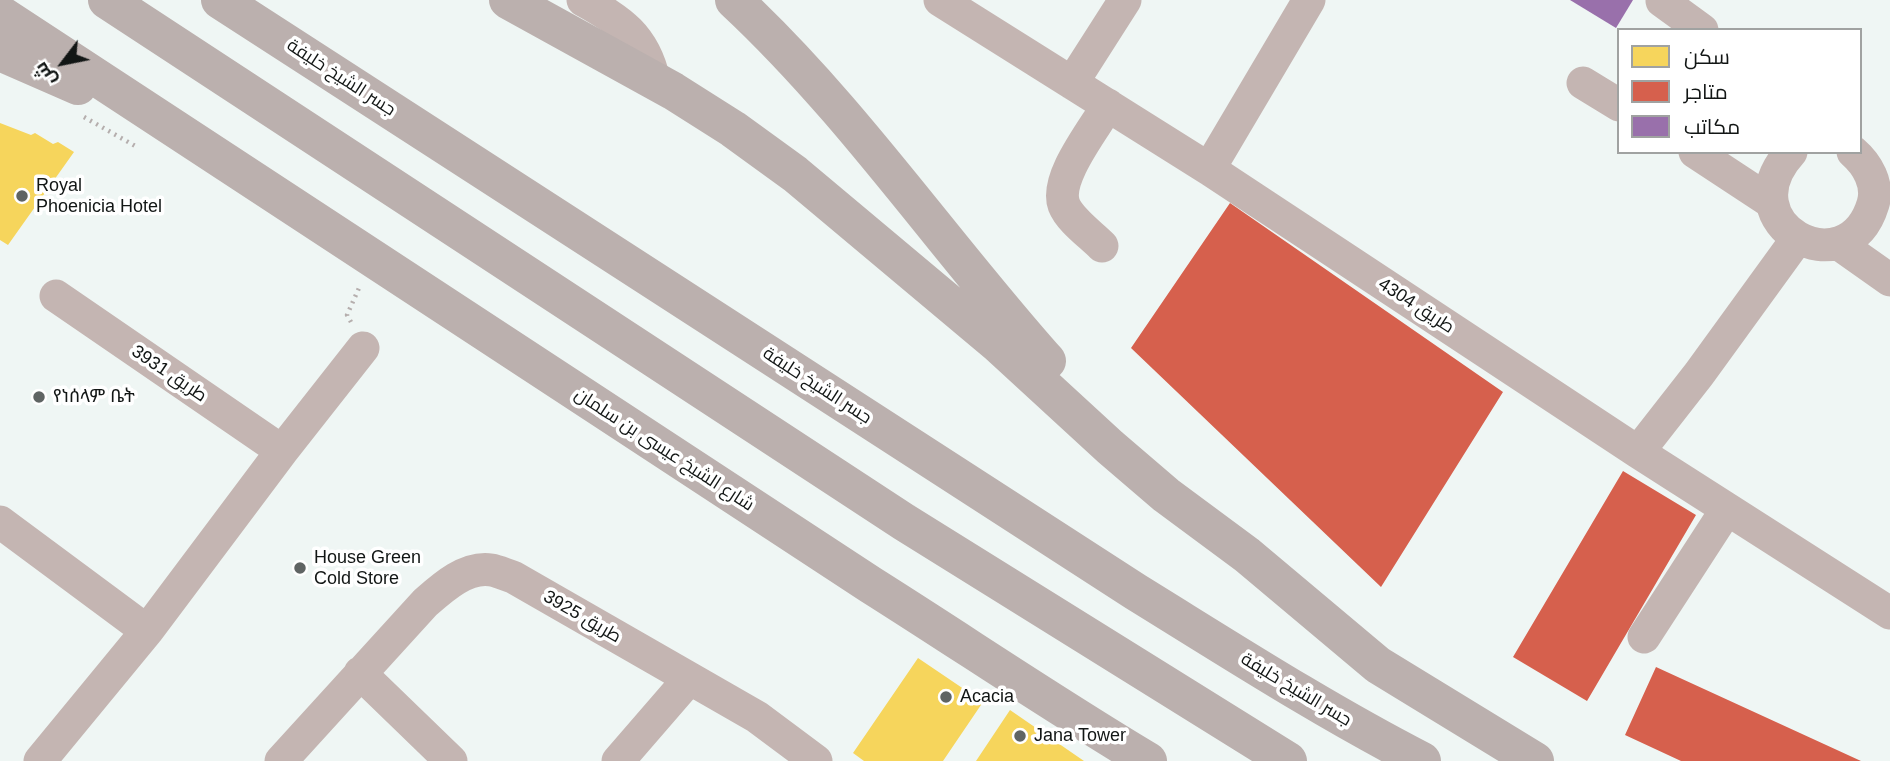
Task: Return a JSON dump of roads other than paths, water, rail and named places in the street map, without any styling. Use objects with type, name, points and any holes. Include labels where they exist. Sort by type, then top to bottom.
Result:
[{"type":"highway","points":[[107,0],[925,536],[1288,761]]},
{"type":"highway","name":"جسر الشيخ خليفة","points":[[220,0],[1136,592],[1307,697],[1422,761]]},
{"type":"highway","points":[[508,0],[653,80],[733,129],[805,181],[999,345],[1166,495],[1247,555]]},
{"type":"highway","points":[[734,0],[817,84],[1026,337],[1095,414],[1247,555],[1378,664],[1535,761]]},
{"type":"highway","points":[[0,14],[183,134]]},
{"type":"highway","points":[[0,52],[183,134]]},
{"type":"highway","name":"شارع الشيخ عيسى بن سلمان","points":[[183,134],[871,586],[1148,761]]},
{"type":"street","points":[[583,0],[612,16],[635,37],[650,65],[653,80]]},
{"type":"street","name":"طريق 4304","points":[[940,0],[1209,169],[1638,452],[1890,612]]},
{"type":"street","points":[[1072,83],[1125,0]]},
{"type":"street","points":[[1209,169],[1309,0]]},
{"type":"street","points":[[1662,1],[1699,28]]},
{"type":"street","points":[[1583,83],[1617,104]]},
{"type":"street","points":[[1102,246],[1068,212],[1062,195],[1067,174],[1108,105]]},
{"type":"street","points":[[1698,154],[1771,202]]},
{"type":"street","points":[[1789,154],[1778,166],[1771,183],[1771,202],[1780,223],[1797,239],[1817,246],[1839,244],[1857,234],[1869,218],[1881,180],[1856,154]]},
{"type":"street","points":[[1638,452],[1699,374],[1797,239]]},
{"type":"street","points":[[1839,244],[1890,280]]},
{"type":"street","name":"طريق 3931","points":[[56,296],[282,451]]},
{"type":"street","points":[[40,761],[147,631],[363,348]]},
{"type":"street","points":[[1644,637],[1727,509]]},
{"type":"street","points":[[0,522],[147,631]]},
{"type":"street","name":"طريق 3925","points":[[281,761],[425,603],[447,584],[468,573],[489,569],[513,578],[757,717],[798,756]]},
{"type":"street","points":[[360,673],[451,761]]},
{"type":"street","points":[[618,761],[690,678]]},
{"type":"place","name":"Royal Phoenicia Hotel","points":[[22,196]]},
{"type":"place","name":"የነሰላም ቤት","points":[[39,397]]},
{"type":"place","name":"House Green Cold Store","points":[[300,568]]},
{"type":"place","name":"Acacia","points":[[946,697]]},
{"type":"place","name":"Jana Tower","points":[[1020,736]]}]
